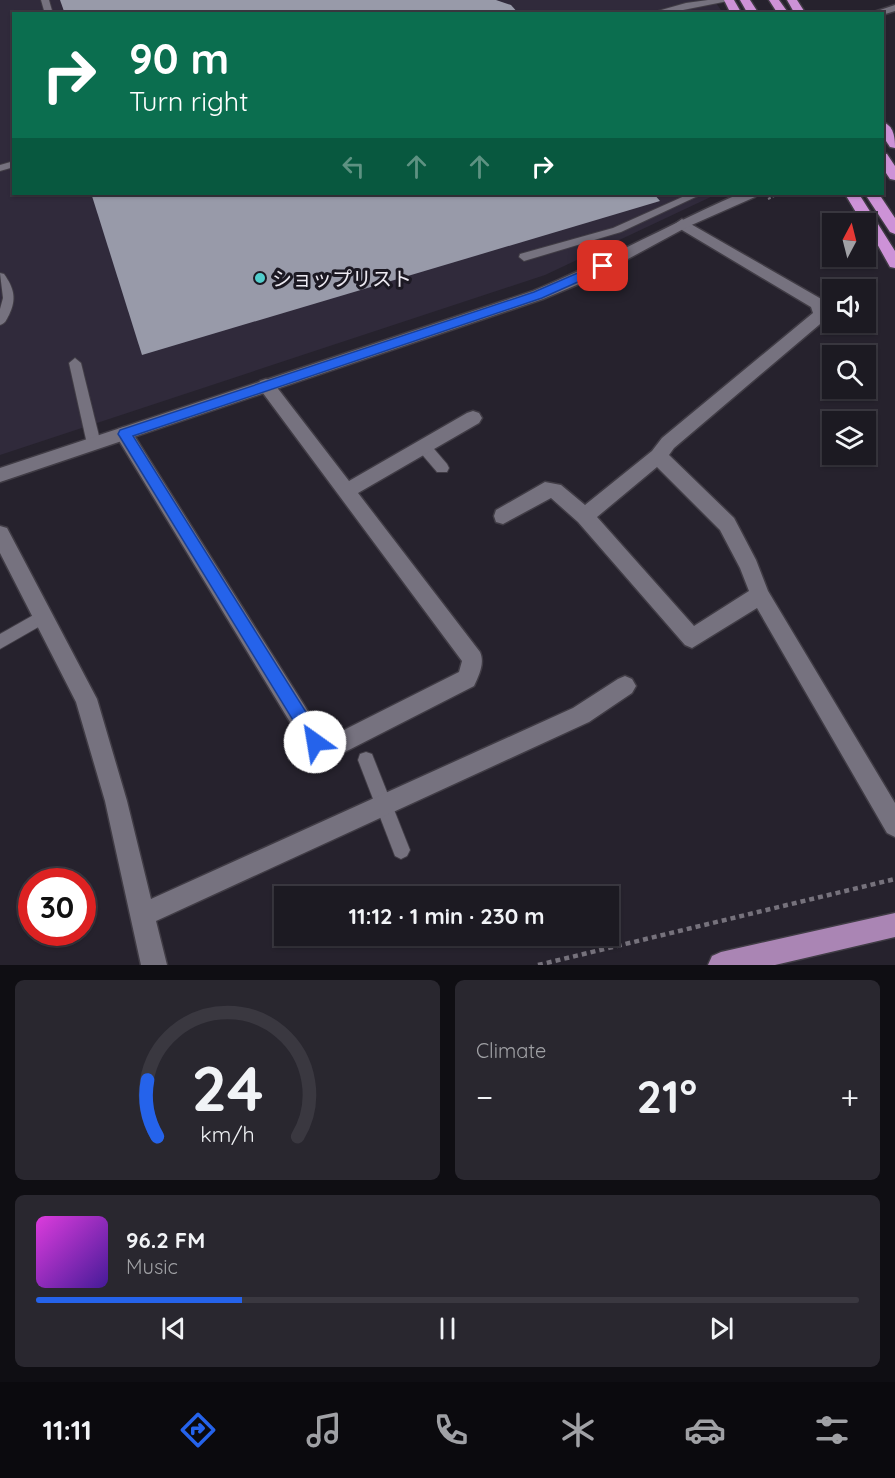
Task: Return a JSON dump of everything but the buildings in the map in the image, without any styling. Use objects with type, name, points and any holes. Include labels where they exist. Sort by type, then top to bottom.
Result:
[{"type":"highway","points":[[884,160],[895,176]]},
{"type":"highway","points":[[853,195],[895,263]]},
{"type":"highway","points":[[873,195],[892,224]]},
{"type":"main road","points":[[721,965],[895,924]]},
{"type":"street","points":[[880,12],[895,8]]},
{"type":"street","points":[[0,475],[538,295],[586,275],[682,224],[748,195]]},
{"type":"street","points":[[585,516],[821,315],[819,304],[682,224]]},
{"type":"street","points":[[124,434],[315,742],[339,744],[467,679],[473,658],[266,385]]},
{"type":"street","points":[[347,491],[473,418]]},
{"type":"street","points":[[658,456],[727,524],[749,566],[760,595],[895,825]]},
{"type":"street","points":[[503,516],[545,490],[555,490],[585,516],[692,638],[760,595]]},
{"type":"street","points":[[0,534],[86,699],[116,801],[154,965]]},
{"type":"street","points":[[142,915],[581,715],[625,686]]},
{"type":"lane","points":[[657,12],[683,3],[729,0]]},
{"type":"lane","points":[[524,257],[617,230],[695,195]]},
{"type":"lane","points":[[0,277],[9,289],[9,305],[0,321]]},
{"type":"lane","points":[[75,363],[94,444]]},
{"type":"lane","points":[[424,447],[442,468]]},
{"type":"lane","points":[[0,642],[44,616]]},
{"type":"lane","points":[[366,760],[401,850]]},
{"type":"path","points":[[538,965],[895,879]]},
{"type":"shaded area","points":[[0,0],[714,0],[722,12],[12,12],[12,195],[715,195],[545,275],[0,455]]},
{"type":"place","name":"ショップリスト","points":[[260,278]]},
{"type":"route","points":[[315,742],[124,434],[538,295],[603,266]]}]
